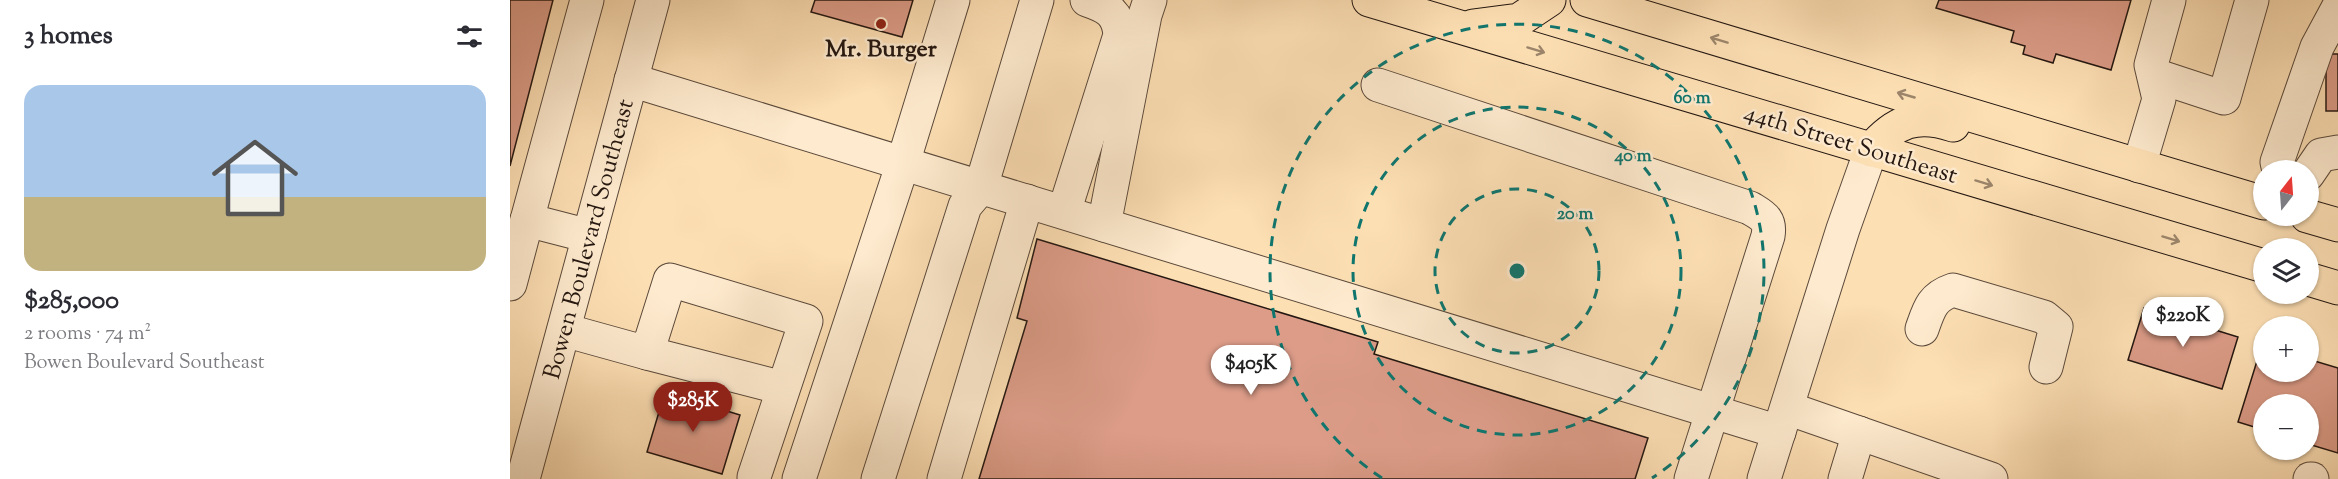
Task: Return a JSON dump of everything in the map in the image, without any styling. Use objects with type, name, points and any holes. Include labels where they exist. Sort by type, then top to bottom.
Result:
[{"type":"main road","name":"44th Street Southeast","points":[[1369,0],[2253,263]]},
{"type":"main road","points":[[1460,27],[1519,20],[1549,0]]},
{"type":"main road","points":[[1587,0],[2253,200]]},
{"type":"main road","points":[[1871,150],[1886,132],[1910,120],[1934,119],[2056,158],[2089,149]]},
{"type":"main road","points":[[2319,219],[2338,225]]},
{"type":"main road","points":[[2319,282],[2338,288]]},
{"type":"street","points":[[510,284],[587,0]]},
{"type":"street","name":"Bowen Boulevard Southeast","points":[[523,479],[522,436],[564,330],[653,0]]},
{"type":"street","points":[[799,479],[903,163],[953,0]]},
{"type":"street","points":[[878,479],[965,206],[981,187],[1037,0]]},
{"type":"street","points":[[1087,0],[1109,7],[1141,9]]},
{"type":"street","points":[[2139,165],[2159,99],[2151,65],[2169,0]]},
{"type":"street","points":[[2154,75],[2224,98],[2252,0]]},
{"type":"street","points":[[2278,160],[2317,47],[2338,8]]},
{"type":"street","points":[[1064,212],[1120,35],[1141,9]]},
{"type":"street","points":[[1104,225],[1141,9]]},
{"type":"street","points":[[631,80],[1712,411],[1859,433],[1990,479]]},
{"type":"street","points":[[1378,85],[1750,208],[1766,217],[1770,226],[1768,236],[1691,479]]},
{"type":"street","points":[[1764,479],[1843,229],[1871,150]]},
{"type":"street","points":[[2318,160],[2321,155],[2338,153]]},
{"type":"street","points":[[944,479],[1027,201]]},
{"type":"street","points":[[527,220],[589,236]]},
{"type":"street","points":[[647,353],[670,280],[806,321],[754,477]]},
{"type":"street","points":[[1922,329],[1930,305],[1940,294],[1953,290],[2044,318],[2056,327],[2046,367]]},
{"type":"street","points":[[564,330],[783,388]]},
{"type":"street","points":[[1845,479],[1859,433]]},
{"type":"building","points":[[510,0],[553,0],[510,166]]},
{"type":"building","name":"Mr. Burger","points":[[815,0],[913,0],[902,37],[811,12]]},
{"type":"building","points":[[1939,0],[2131,0],[2111,70],[2056,54],[2053,63],[2023,54],[2025,46],[2011,42],[2014,31],[1936,8]]},
{"type":"building","points":[[2326,54],[2338,54],[2338,111],[2326,111]]},
{"type":"building","points":[[1037,239],[1378,342],[1374,354],[1648,438],[1635,479],[979,479],[1027,321],[1017,318]]},
{"type":"building","points":[[2144,308],[2238,337],[2222,389],[2128,360]]},
{"type":"building","points":[[2319,362],[2338,368],[2338,453],[2319,447],[2319,394],[2253,394],[2253,427],[2238,422],[2253,374],[2253,382],[2319,382]]},
{"type":"building","points":[[665,392],[740,415],[722,474],[647,452]]},
{"type":"place","name":"Mr. Burger","points":[[881,24]]}]
